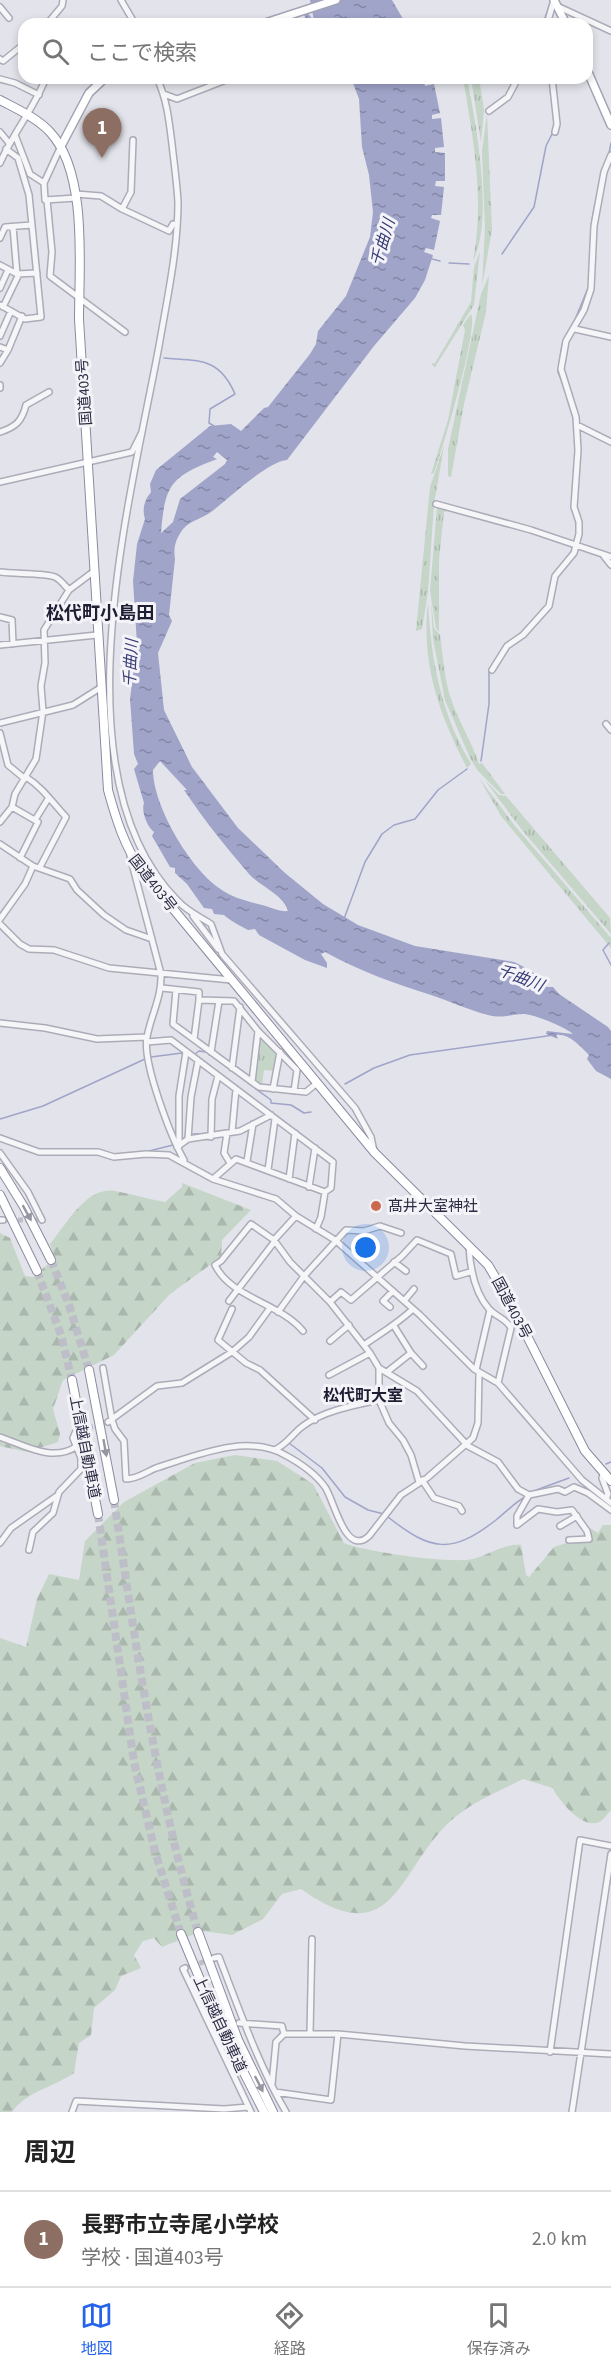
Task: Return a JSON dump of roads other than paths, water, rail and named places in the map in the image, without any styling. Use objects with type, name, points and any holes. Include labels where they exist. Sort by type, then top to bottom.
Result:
[{"type":"highway","name":"国道403号","points":[[0,100],[44,126],[61,146],[70,165],[76,196],[79,319],[108,790],[117,823],[129,851],[178,915],[375,1153],[470,1246],[498,1279],[585,1451],[611,1481]]},
{"type":"highway","points":[[0,1168],[24,1207],[51,1260]]},
{"type":"highway","points":[[0,1195],[37,1271]]},
{"type":"highway","name":"上信越自動車道","points":[[89,1370],[114,1500]]},
{"type":"highway","name":"上信越自動車道","points":[[72,1380],[98,1514]]},
{"type":"highway","name":"上信越自動車道","points":[[198,1932],[238,2040],[273,2112]]},
{"type":"highway","name":"上信越自動車道","points":[[181,1934],[216,2018],[264,2112]]},
{"type":"main road","points":[[280,18],[336,0]]},
{"type":"main road","points":[[555,2],[563,18]]},
{"type":"main road","points":[[61,146],[89,93],[97,84]]},
{"type":"main road","points":[[593,84],[611,125]]},
{"type":"street","points":[[52,18],[63,6],[63,0]]},
{"type":"street","points":[[121,0],[132,18]]},
{"type":"street","points":[[549,18],[555,2],[586,18]]},
{"type":"street","points":[[0,7],[9,18]]},
{"type":"street","points":[[593,22],[611,31]]},
{"type":"street","points":[[0,59],[3,61],[18,49]]},
{"type":"street","points":[[0,79],[18,84]]},
{"type":"street","points":[[19,84],[39,94]]},
{"type":"street","points":[[0,163],[8,146],[28,116],[43,84]]},
{"type":"street","points":[[160,84],[164,94],[176,174],[177,217],[168,299],[117,580],[112,686],[114,758],[121,799],[141,848],[158,878],[189,911],[211,924],[222,954],[355,1108],[371,1137],[375,1153]]},
{"type":"street","points":[[164,94],[177,99],[216,84]]},
{"type":"street","points":[[489,111],[508,97],[515,84]]},
{"type":"street","points":[[553,84],[557,124],[555,132]]},
{"type":"street","points":[[0,132],[20,161],[29,195],[41,317],[25,319],[2,306],[18,274],[13,226]]},
{"type":"street","points":[[15,135],[30,174],[45,183]]},
{"type":"street","points":[[122,209],[131,192],[134,140]]},
{"type":"street","points":[[61,146],[45,183],[52,252],[50,276],[125,332]]},
{"type":"street","points":[[492,670],[507,646],[523,635],[549,606],[555,576],[574,553],[579,534],[579,522],[574,507],[577,425],[561,369],[566,342],[574,330],[591,289],[594,226],[604,172],[611,155]]},
{"type":"street","points":[[47,200],[76,196],[101,196],[122,209],[169,231],[172,230],[174,218],[177,217]]},
{"type":"street","points":[[0,238],[3,229],[32,225]]},
{"type":"street","points":[[0,265],[18,274],[37,273]]},
{"type":"street","points":[[0,288],[8,270]]},
{"type":"street","points":[[0,336],[11,311]]},
{"type":"street","points":[[0,363],[22,316]]},
{"type":"street","points":[[574,330],[611,337]]},
{"type":"street","points":[[0,347],[8,350]]},
{"type":"street","points":[[0,432],[17,424],[22,419],[26,405],[49,392]]},
{"type":"street","points":[[577,425],[611,442]]},
{"type":"street","points":[[0,482],[132,452],[143,430]]},
{"type":"street","points":[[436,504],[611,557]]},
{"type":"street","points":[[602,554],[611,565]]},
{"type":"street","points":[[0,572],[20,576],[49,575],[59,579],[69,590]]},
{"type":"street","points":[[0,822],[12,807],[36,759],[44,711],[41,686],[45,663],[45,630],[69,590],[93,572]]},
{"type":"street","points":[[0,617],[12,620],[13,644]]},
{"type":"street","points":[[0,645],[97,635]]},
{"type":"street","points":[[0,723],[73,705],[100,688]]},
{"type":"street","points":[[606,724],[611,730]]},
{"type":"street","points":[[0,733],[8,765],[41,787],[48,799],[66,817],[40,867]]},
{"type":"street","points":[[35,820],[48,799]]},
{"type":"street","points":[[12,807],[38,822],[20,858]]},
{"type":"street","points":[[0,844],[33,866],[70,879],[90,903],[126,930],[152,939]]},
{"type":"street","points":[[129,851],[161,974],[162,988],[147,1040],[147,1058],[185,1162]]},
{"type":"street","points":[[0,919],[25,884],[33,866]]},
{"type":"street","points":[[178,915],[189,911]]},
{"type":"street","points":[[0,924],[20,944],[29,948],[54,950],[109,968],[232,980]]},
{"type":"street","points":[[162,988],[199,992],[194,1039]]},
{"type":"street","points":[[176,990],[173,1024],[259,1087],[306,1092],[317,1083]]},
{"type":"street","points":[[199,1000],[234,1001],[258,1031],[297,1070],[294,1091]]},
{"type":"street","points":[[211,1052],[219,1000]]},
{"type":"street","points":[[232,1068],[240,1007]]},
{"type":"street","points":[[0,1023],[45,1028],[98,1039],[171,1040],[333,1162],[332,1188],[325,1192],[248,1161],[236,1159],[213,1179]]},
{"type":"street","points":[[252,1082],[258,1031]]},
{"type":"street","points":[[178,1146],[179,1096],[186,1052]]},
{"type":"street","points":[[273,1089],[280,1052]]},
{"type":"street","points":[[188,1139],[191,1097],[198,1061]]},
{"type":"street","points":[[211,1137],[212,1099],[218,1076]]},
{"type":"street","points":[[230,1163],[224,1153],[236,1089]]},
{"type":"street","points":[[178,1146],[188,1139],[211,1137],[273,1117]]},
{"type":"street","points":[[268,1170],[273,1117]]},
{"type":"street","points":[[248,1161],[253,1124]]},
{"type":"street","points":[[289,1179],[295,1133]]},
{"type":"street","points":[[0,1138],[39,1152],[98,1152],[114,1157],[160,1154],[185,1162],[213,1179],[266,1194],[335,1240],[413,1309],[477,1372],[498,1383],[582,1480],[608,1501]]},
{"type":"street","points":[[309,1187],[315,1148]]},
{"type":"street","points":[[0,1153],[28,1192],[42,1220]]},
{"type":"street","points":[[316,1229],[321,1217],[325,1192]]},
{"type":"street","points":[[229,1301],[296,1216]]},
{"type":"street","points":[[303,1331],[278,1312],[221,1277],[215,1265],[221,1261],[251,1224],[275,1240],[304,1276],[330,1302],[370,1353],[379,1368],[379,1400],[389,1423],[403,1440],[411,1455],[421,1481],[434,1498],[459,1506],[462,1511]]},
{"type":"street","points":[[278,1312],[304,1276],[346,1230],[364,1231],[380,1226],[401,1233]]},
{"type":"street","points":[[330,1302],[341,1292],[351,1300],[417,1240],[450,1254],[456,1276],[470,1272]]},
{"type":"street","points":[[470,1246],[470,1272],[490,1310],[507,1321],[511,1328],[498,1383]]},
{"type":"street","points":[[394,1262],[406,1271]]},
{"type":"street","points":[[404,1301],[414,1289]]},
{"type":"street","points":[[390,1306],[383,1301],[393,1291]]},
{"type":"street","points":[[110,1421],[157,1386],[182,1383],[232,1352],[249,1337],[270,1308]]},
{"type":"street","points":[[232,1309],[218,1340],[260,1370],[315,1420]]},
{"type":"street","points":[[364,1345],[394,1326],[413,1309]]},
{"type":"street","points":[[103,1368],[110,1421],[124,1441],[126,1479],[246,1445],[273,1450],[293,1459],[318,1478],[331,1495],[343,1530],[353,1539],[366,1539],[401,1495],[468,1446],[478,1423],[477,1372],[490,1310]]},
{"type":"street","points":[[330,1341],[349,1325]]},
{"type":"street","points":[[394,1326],[411,1353],[423,1366]]},
{"type":"street","points":[[329,1375],[370,1353]]},
{"type":"street","points":[[387,1372],[411,1353]]},
{"type":"street","points":[[379,1368],[417,1391],[468,1446],[498,1462],[514,1486],[529,1495],[565,1491],[574,1487],[588,1493],[611,1510]]},
{"type":"street","points":[[273,1450],[280,1448],[304,1424],[357,1405],[379,1400]]},
{"type":"street","points":[[0,1543],[11,1528],[58,1495],[81,1469],[77,1446],[73,1438],[76,1431]]},
{"type":"street","points":[[0,1437],[47,1452],[68,1452],[77,1446]]},
{"type":"street","points":[[603,1474],[608,1501]]},
{"type":"street","points":[[29,1550],[33,1532],[49,1518],[58,1495]]},
{"type":"street","points":[[529,1495],[517,1516],[519,1525],[531,1512],[538,1509],[557,1512],[572,1510],[590,1539],[569,1540]]},
{"type":"street","points":[[560,1526],[577,1516]]},
{"type":"street","points":[[550,2052],[580,1840],[611,1846]]},
{"type":"street","points":[[572,2112],[611,1854]]},
{"type":"street","points":[[310,2033],[312,1939]]},
{"type":"street","points":[[214,1958],[219,1957],[242,2023],[286,2112]]},
{"type":"street","points":[[72,2112],[76,2101],[249,2109],[183,1969],[185,1968]]},
{"type":"street","points":[[242,2023],[282,2026],[284,2034]]},
{"type":"street","points":[[272,2084],[276,2042],[284,2034],[338,2034],[550,2052],[583,2051],[611,2054]]},
{"type":"street","points":[[275,2092],[331,2100],[338,2034]]},
{"type":"street","points":[[142,2104],[142,2112]]},
{"type":"water","points":[[310,0],[392,0],[402,18],[313,18]]},
{"type":"water","points":[[303,7],[312,18],[305,18],[301,8]]},
{"type":"water","name":"千曲川","points":[[353,84],[424,84],[425,86],[434,84],[440,113],[432,115],[432,119],[441,118],[444,147],[435,148],[435,152],[445,153],[445,181],[436,181],[435,186],[444,187],[441,215],[432,215],[431,218],[440,221],[434,250],[426,248],[424,252],[433,255],[425,280],[415,298],[374,346],[287,460],[269,467],[211,512],[183,529],[174,551],[169,615],[172,621],[158,653],[164,710],[192,767],[238,828],[285,873],[323,904],[358,925],[415,946],[514,962],[528,969],[547,987],[553,987],[559,994],[608,1027],[611,1031],[611,1079],[596,1071],[587,1059],[589,1055],[574,1041],[561,1035],[556,1035],[558,1039],[546,1034],[547,1031],[573,1034],[549,1021],[528,1015],[498,1017],[481,1013],[377,976],[325,952],[321,954],[327,963],[327,968],[305,960],[259,935],[255,929],[248,930],[224,915],[214,914],[212,909],[204,908],[187,884],[175,873],[175,868],[170,867],[152,836],[154,832],[145,819],[144,803],[134,769],[138,764],[134,754],[130,699],[137,644],[133,581],[137,544],[145,519],[144,505],[151,492],[150,484],[156,470],[210,426],[231,424],[241,431],[264,408],[268,407],[310,354],[316,344],[318,331],[346,296],[370,237],[373,212],[369,175],[362,147],[359,99]],"holes":[[[217,452],[227,460],[225,464],[180,499],[173,522],[161,533],[165,504],[172,485],[201,465],[217,459],[213,457]],[[160,761],[187,790],[184,790],[199,812],[249,874],[277,895],[288,911],[229,894],[208,879],[196,866],[175,835],[159,801],[153,770]]]},
{"type":"waterway","points":[[546,18],[551,4]]},
{"type":"waterway","points":[[502,254],[534,207],[546,146],[553,132]]},
{"type":"waterway","points":[[609,153],[611,143]]},
{"type":"waterway","points":[[592,220],[598,190]]},
{"type":"waterway","points":[[432,259],[440,261]]},
{"type":"waterway","points":[[449,263],[469,264]]},
{"type":"waterway","points":[[574,322],[588,288]]},
{"type":"waterway","points":[[562,345],[558,372],[566,392]]},
{"type":"waterway","points":[[164,358],[207,363],[222,373],[229,382],[235,394],[210,409],[209,423],[214,426]]},
{"type":"waterway","points":[[551,585],[553,575]]},
{"type":"waterway","points":[[481,761],[489,704],[489,671]]},
{"type":"waterway","points":[[344,919],[365,862],[382,834],[394,825],[415,819],[438,790],[467,769]]},
{"type":"waterway","points":[[609,943],[603,950],[611,965]]},
{"type":"waterway","points":[[345,1084],[374,1068],[410,1055],[554,1035]]},
{"type":"waterway","points":[[195,1054],[199,1051],[206,1052],[271,1100],[271,1103],[291,1105],[304,1113],[311,1112]]},
{"type":"waterway","points":[[151,1057],[182,1053]]},
{"type":"waterway","points":[[0,1119],[43,1106],[145,1059]]},
{"type":"waterway","points":[[193,1134],[207,1134]]},
{"type":"waterway","points":[[145,1152],[173,1145]]},
{"type":"waterway","points":[[289,1443],[322,1468],[345,1497],[368,1510],[384,1514]]},
{"type":"waterway","points":[[606,1464],[611,1462]]},
{"type":"waterway","points":[[531,1492],[569,1478]]},
{"type":"waterway","points":[[388,1517],[417,1537],[429,1542],[453,1543],[480,1531],[525,1497]]},
{"type":"tunnel","points":[[3,1220],[42,1220]]},
{"type":"tunnel","points":[[51,1260],[69,1305],[89,1370]]},
{"type":"tunnel","points":[[37,1271],[61,1335],[72,1380]]},
{"type":"tunnel","points":[[81,1430],[108,1422]]},
{"type":"tunnel","points":[[114,1500],[148,1718],[170,1826],[198,1932]]},
{"type":"tunnel","points":[[98,1514],[134,1762],[155,1852],[181,1934]]},
{"type":"tunnel","points":[[185,1968],[209,1960]]},
{"type":"place","name":"長野市立寺尾小学校","points":[[102,158]]},
{"type":"place","name":"髙井大室神社","points":[[376,1206]]},
{"type":"district","name":"松代町小島田","points":[[100,613]]},
{"type":"district","name":"松代町大室","points":[[363,1395]]}]
